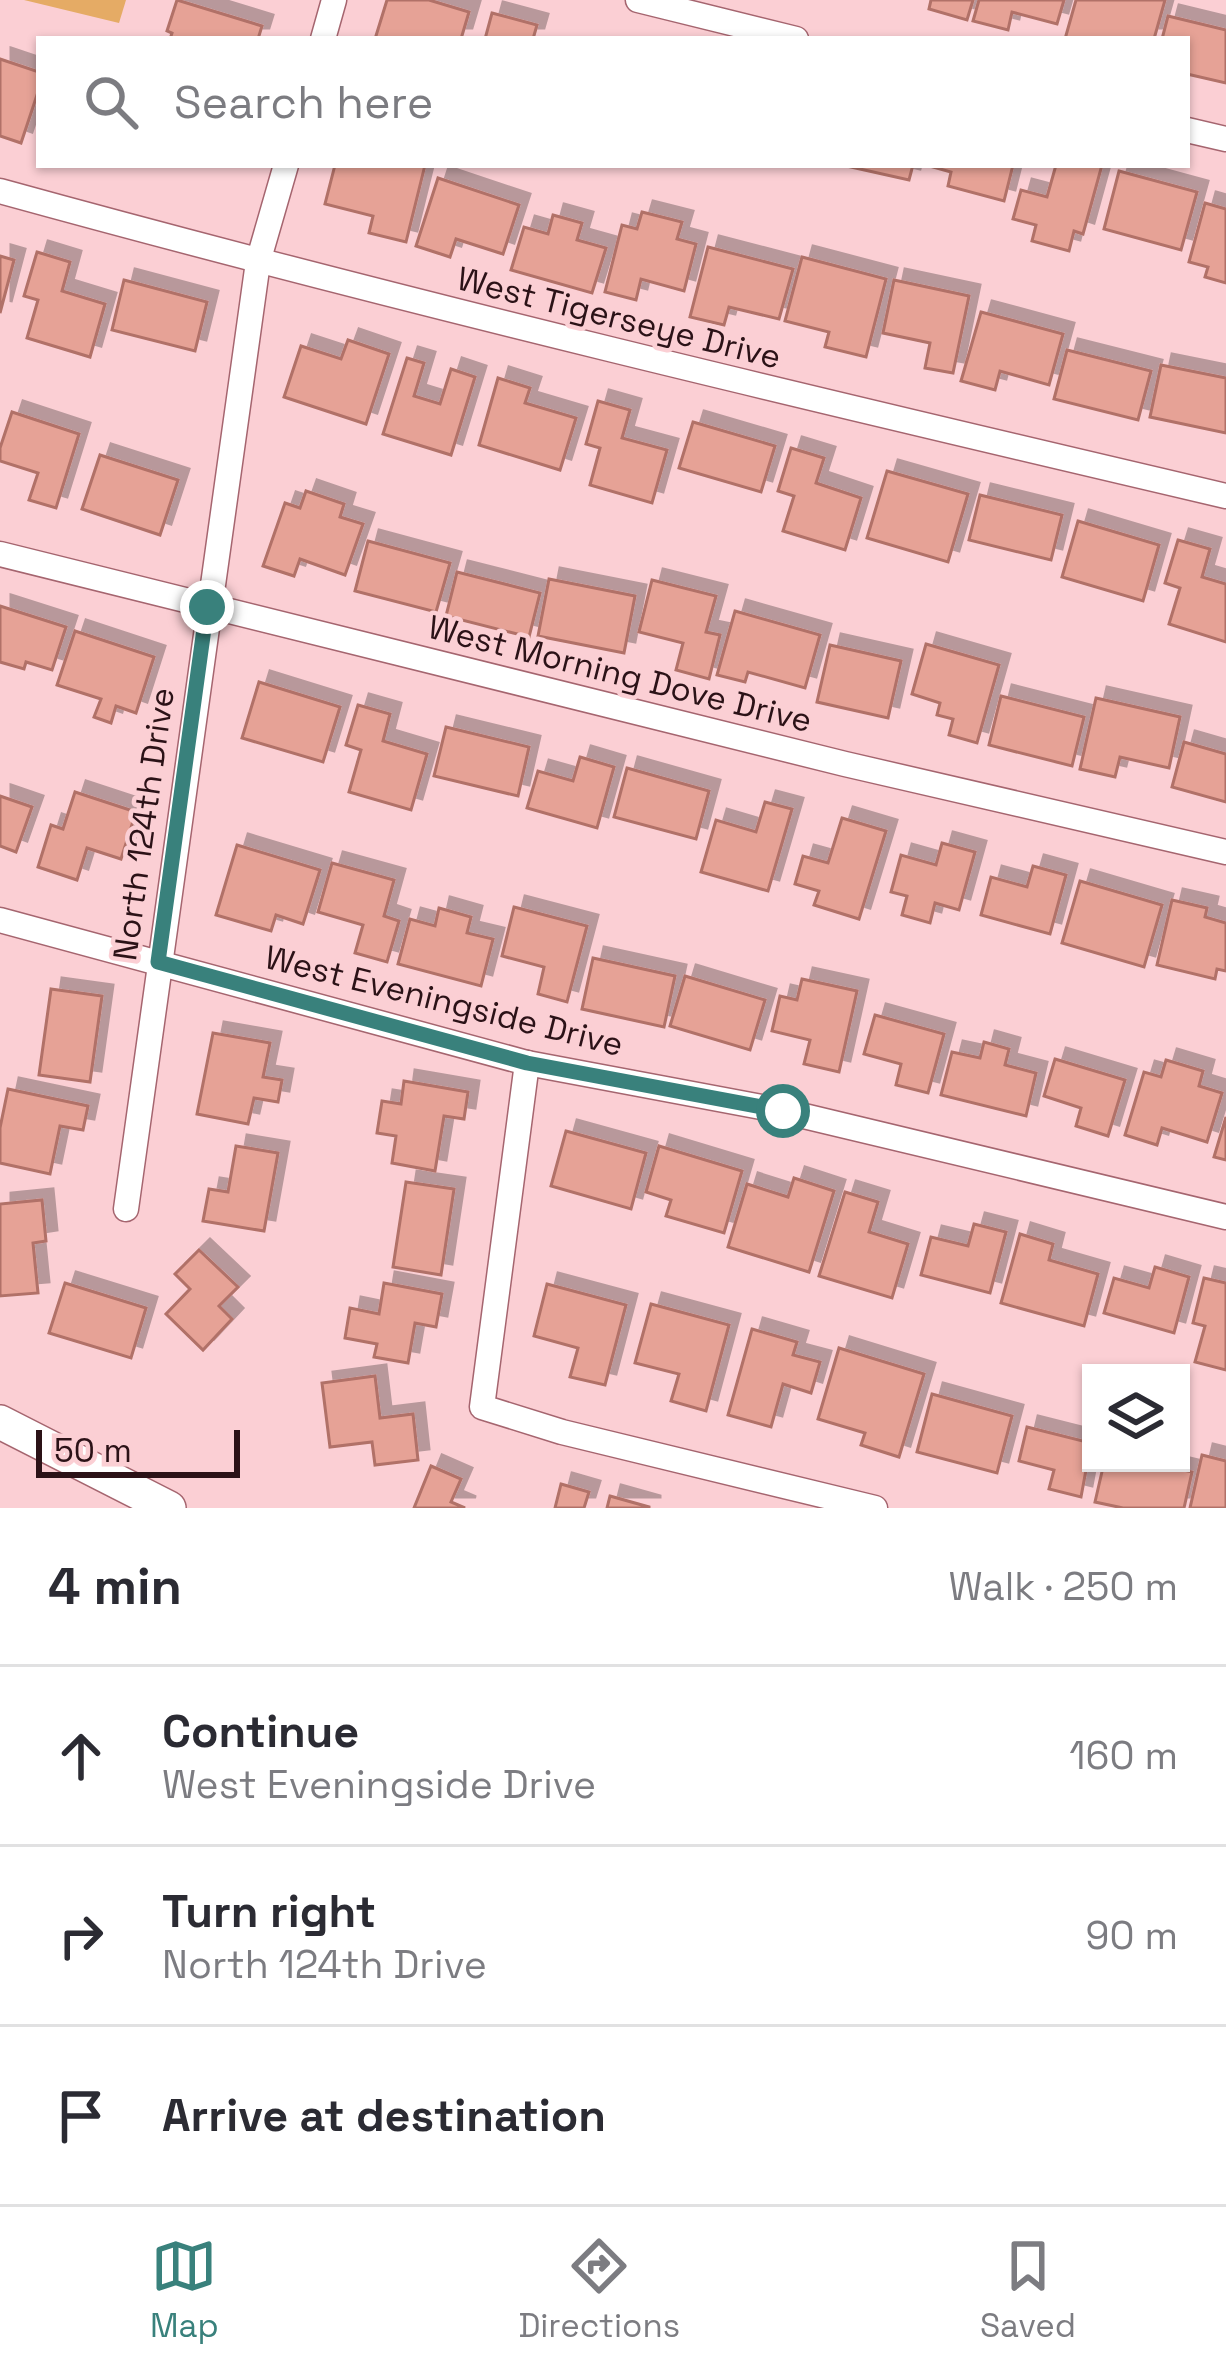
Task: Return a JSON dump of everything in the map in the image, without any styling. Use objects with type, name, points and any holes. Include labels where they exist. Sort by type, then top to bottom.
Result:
[{"type":"street","points":[[324,36],[334,0]]},
{"type":"street","points":[[638,0],[784,36]]},
{"type":"street","points":[[1190,131],[1226,139]]},
{"type":"street","name":"North 124th Drive","points":[[126,1210],[258,262],[285,168]]},
{"type":"street","name":"West Tigerseye Drive","points":[[0,191],[258,262],[797,396],[1226,496]]},
{"type":"street","name":"West Morning Dove Drive","points":[[0,554],[845,764],[1226,852]]},
{"type":"street","name":"West Eveningside Drive","points":[[0,920],[527,1063],[783,1111],[1226,1216]]},
{"type":"street","points":[[527,1063],[482,1407],[562,1432],[875,1508]]},
{"type":"street","points":[[0,1422],[170,1508]]},
{"type":"shaded area","points":[[24,0],[126,0],[119,23]]},
{"type":"building","points":[[177,0],[262,26],[259,36],[171,36],[167,31]]},
{"type":"building","points":[[387,0],[429,0],[469,12],[462,36],[376,36]]},
{"type":"building","points":[[931,0],[973,0],[967,20],[929,9]]},
{"type":"building","points":[[979,0],[1064,0],[1057,24],[1012,12],[1008,30],[973,21]]},
{"type":"building","points":[[1076,0],[1165,0],[1155,36],[1066,36]]},
{"type":"building","points":[[492,13],[537,25],[534,36],[486,36]]},
{"type":"building","points":[[1168,16],[1226,30],[1226,83],[1190,75],[1190,36],[1163,36]]},
{"type":"building","points":[[0,59],[36,71],[36,98],[21,143],[0,136]]},
{"type":"building","points":[[334,168],[424,168],[406,242],[369,233],[373,216],[325,204]]},
{"type":"building","points":[[855,168],[912,168],[909,180]]},
{"type":"building","points":[[937,168],[1012,168],[1004,201],[948,186],[951,172]]},
{"type":"building","points":[[1055,168],[1101,168],[1083,234],[1074,231],[1069,251],[1032,241],[1036,225],[1013,219],[1021,190],[1047,197]]},
{"type":"building","points":[[1119,171],[1197,192],[1181,250],[1104,229]]},
{"type":"building","points":[[438,178],[519,205],[503,254],[456,239],[450,257],[416,246]]},
{"type":"building","points":[[1205,203],[1226,209],[1226,283],[1205,277],[1208,267],[1189,262]]},
{"type":"building","points":[[642,212],[682,222],[677,239],[696,244],[684,291],[641,279],[636,300],[605,292],[622,225],[637,229]]},
{"type":"building","points":[[553,215],[582,223],[577,240],[606,248],[592,293],[511,270],[524,227],[548,234]]},
{"type":"building","points":[[708,247],[793,269],[779,319],[729,307],[724,325],[690,317]]},
{"type":"building","points":[[37,252],[70,262],[62,291],[105,304],[90,357],[27,338],[38,300],[24,296]]},
{"type":"building","points":[[0,256],[14,260],[0,313]]},
{"type":"building","points":[[802,257],[886,279],[866,357],[825,347],[829,332],[785,321]]},
{"type":"building","points":[[124,280],[207,302],[195,351],[112,330]]},
{"type":"building","points":[[894,280],[969,296],[953,373],[925,368],[930,343],[883,333]]},
{"type":"building","points":[[981,312],[1063,334],[1049,385],[1000,371],[995,390],[961,381]]},
{"type":"building","points":[[348,340],[389,354],[366,424],[284,397],[301,346],[341,359]]},
{"type":"building","points":[[1067,350],[1151,371],[1138,420],[1054,399]]},
{"type":"building","points":[[407,358],[424,363],[414,396],[440,404],[451,369],[475,377],[451,455],[383,434]]},
{"type":"building","points":[[1161,365],[1226,378],[1226,433],[1150,417]]},
{"type":"building","points":[[498,378],[530,388],[525,403],[576,418],[560,470],[479,445]]},
{"type":"building","points":[[598,401],[630,410],[622,438],[667,450],[652,503],[590,485],[600,448],[586,444]]},
{"type":"building","points":[[12,412],[79,434],[56,508],[29,500],[38,473],[0,461]]},
{"type":"building","points":[[693,422],[775,446],[761,492],[679,468]]},
{"type":"building","points":[[791,448],[824,458],[816,483],[861,498],[845,550],[783,531],[794,496],[778,491]]},
{"type":"building","points":[[100,455],[178,480],[160,535],[82,509]]},
{"type":"building","points":[[887,471],[968,494],[948,562],[867,538]]},
{"type":"building","points":[[306,491],[344,504],[340,517],[363,524],[345,575],[300,559],[294,576],[263,566],[285,503],[300,508]]},
{"type":"building","points":[[980,495],[1062,515],[1051,560],[969,540]]},
{"type":"building","points":[[1078,521],[1159,545],[1143,601],[1062,577]]},
{"type":"building","points":[[1178,540],[1210,549],[1202,577],[1226,584],[1226,642],[1169,624],[1180,588],[1165,583]]},
{"type":"building","points":[[368,541],[450,563],[436,612],[355,591]]},
{"type":"building","points":[[457,572],[540,593],[529,637],[446,616]]},
{"type":"building","points":[[549,579],[635,596],[624,653],[538,636]]},
{"type":"building","points":[[652,580],[716,596],[706,632],[720,635],[709,679],[676,670],[683,643],[639,632]]},
{"type":"building","points":[[0,606],[66,627],[52,670],[26,662],[24,669],[0,662]]},
{"type":"building","points":[[735,611],[820,635],[805,688],[748,672],[745,682],[717,675]]},
{"type":"building","points":[[75,631],[154,657],[136,713],[116,706],[111,723],[94,717],[101,699],[57,685]]},
{"type":"building","points":[[926,644],[999,665],[977,743],[949,735],[953,719],[937,715],[940,703],[912,694]]},
{"type":"building","points":[[830,645],[901,661],[888,718],[817,702]]},
{"type":"building","points":[[259,682],[340,707],[323,762],[242,738]]},
{"type":"building","points":[[1001,696],[1084,717],[1072,766],[989,745]]},
{"type":"building","points":[[1096,698],[1180,717],[1169,768],[1120,757],[1115,777],[1080,769]]},
{"type":"building","points":[[358,705],[390,714],[383,741],[427,754],[411,810],[349,792],[361,750],[346,745]]},
{"type":"building","points":[[446,727],[529,747],[518,796],[434,776]]},
{"type":"building","points":[[1184,742],[1226,754],[1226,802],[1172,787]]},
{"type":"building","points":[[580,757],[614,767],[597,828],[527,808],[538,771],[573,781]]},
{"type":"building","points":[[627,768],[709,791],[696,839],[614,817]]},
{"type":"building","points":[[75,792],[136,812],[121,859],[87,848],[77,880],[38,867],[51,825],[63,829]]},
{"type":"building","points":[[0,796],[32,807],[16,852],[0,846]]},
{"type":"building","points":[[765,802],[792,809],[768,891],[701,872],[716,820],[756,832]]},
{"type":"building","points":[[842,818],[886,831],[859,919],[814,905],[819,891],[795,884],[803,856],[828,863]]},
{"type":"building","points":[[942,843],[975,852],[959,910],[935,903],[930,923],[902,915],[907,896],[891,892],[901,855],[936,865]]},
{"type":"building","points":[[237,845],[320,870],[303,924],[276,915],[271,931],[216,915]]},
{"type":"building","points":[[332,863],[394,880],[384,916],[399,921],[387,962],[355,953],[363,925],[318,912]]},
{"type":"building","points":[[1033,866],[1066,875],[1050,934],[981,915],[991,877],[1027,887]]},
{"type":"building","points":[[1080,881],[1162,905],[1144,967],[1062,943]]},
{"type":"building","points":[[1172,900],[1207,908],[1205,917],[1226,923],[1226,971],[1217,969],[1215,979],[1157,965]]},
{"type":"building","points":[[514,907],[587,926],[567,1002],[538,994],[544,967],[502,956]]},
{"type":"building","points":[[439,908],[471,917],[467,933],[493,939],[481,986],[398,964],[410,919],[435,926]]},
{"type":"building","points":[[593,958],[675,976],[664,1027],[582,1009]]},
{"type":"building","points":[[685,976],[765,1000],[750,1050],[670,1026]]},
{"type":"building","points":[[802,979],[857,991],[839,1072],[804,1064],[810,1040],[772,1031],[780,996],[797,1000]]},
{"type":"building","points":[[51,989],[102,996],[90,1082],[39,1075]]},
{"type":"building","points":[[875,1015],[944,1034],[928,1093],[896,1085],[901,1064],[864,1054]]},
{"type":"building","points":[[213,1033],[270,1043],[263,1077],[282,1080],[278,1102],[254,1098],[248,1124],[197,1114]]},
{"type":"building","points":[[984,1042],[1009,1049],[1005,1065],[1036,1073],[1026,1116],[941,1095],[952,1052],[980,1058]]},
{"type":"building","points":[[1055,1059],[1125,1080],[1108,1136],[1076,1126],[1081,1108],[1044,1096]]},
{"type":"building","points":[[1166,1060],[1203,1071],[1199,1086],[1222,1093],[1207,1142],[1162,1128],[1157,1145],[1125,1135],[1144,1072],[1161,1077]]},
{"type":"building","points":[[404,1081],[468,1092],[464,1119],[444,1116],[435,1171],[392,1163],[396,1136],[377,1133],[382,1101],[401,1104]]},
{"type":"building","points":[[8,1089],[88,1106],[83,1130],[60,1126],[50,1174],[0,1163],[0,1128]]},
{"type":"building","points":[[1226,1117],[1226,1160],[1214,1157]]},
{"type":"building","points":[[566,1131],[646,1153],[631,1209],[551,1186]]},
{"type":"building","points":[[236,1146],[278,1153],[264,1231],[203,1221],[209,1189],[228,1192]]},
{"type":"building","points":[[659,1146],[742,1171],[724,1233],[666,1216],[671,1200],[646,1192]]},
{"type":"building","points":[[794,1178],[834,1191],[809,1272],[728,1247],[747,1184],[788,1197]]},
{"type":"building","points":[[406,1182],[454,1189],[441,1275],[393,1267]]},
{"type":"building","points":[[845,1192],[878,1202],[869,1232],[908,1244],[892,1298],[819,1276]]},
{"type":"building","points":[[42,1200],[46,1241],[33,1243],[38,1293],[0,1296],[0,1204]]},
{"type":"building","points":[[974,1224],[1006,1232],[990,1293],[921,1275],[931,1237],[968,1246]]},
{"type":"building","points":[[1020,1234],[1053,1244],[1049,1260],[1098,1274],[1084,1326],[1001,1303]]},
{"type":"building","points":[[199,1250],[238,1287],[219,1306],[232,1319],[203,1350],[166,1314],[190,1289],[175,1274]]},
{"type":"building","points":[[1155,1267],[1189,1277],[1174,1333],[1104,1313],[1114,1278],[1149,1288]]},
{"type":"building","points":[[1204,1278],[1226,1283],[1226,1370],[1195,1362],[1205,1326],[1193,1323]]},
{"type":"building","points":[[65,1283],[146,1308],[131,1358],[49,1333]]},
{"type":"building","points":[[384,1283],[442,1294],[436,1327],[415,1323],[408,1363],[374,1357],[377,1344],[345,1338],[350,1308],[379,1314]]},
{"type":"building","points":[[547,1284],[626,1305],[605,1385],[570,1377],[578,1348],[534,1336]]},
{"type":"building","points":[[651,1304],[729,1325],[706,1411],[671,1401],[679,1374],[635,1363]]},
{"type":"building","points":[[752,1329],[797,1342],[793,1355],[820,1362],[811,1393],[783,1384],[771,1427],[728,1415]]},
{"type":"building","points":[[839,1348],[924,1374],[899,1457],[861,1445],[865,1433],[818,1419]]},
{"type":"building","points":[[375,1376],[380,1418],[413,1414],[418,1460],[375,1465],[372,1442],[330,1447],[322,1383]]},
{"type":"building","points":[[932,1394],[1012,1416],[997,1473],[917,1452]]},
{"type":"building","points":[[1027,1427],[1082,1441],[1082,1472],[1086,1472],[1081,1497],[1049,1489],[1054,1470],[1019,1461]]},
{"type":"building","points":[[1202,1455],[1226,1461],[1226,1508],[1190,1508]]},
{"type":"building","points":[[431,1466],[461,1479],[451,1502],[465,1508],[414,1508]]},
{"type":"building","points":[[1102,1472],[1192,1472],[1184,1508],[1123,1508],[1095,1502]]},
{"type":"building","points":[[561,1484],[589,1492],[584,1508],[555,1508]]},
{"type":"building","points":[[610,1496],[649,1507],[649,1508],[607,1508]]},
{"type":"route","points":[[207,607],[158,962],[527,1063],[783,1111]]}]
